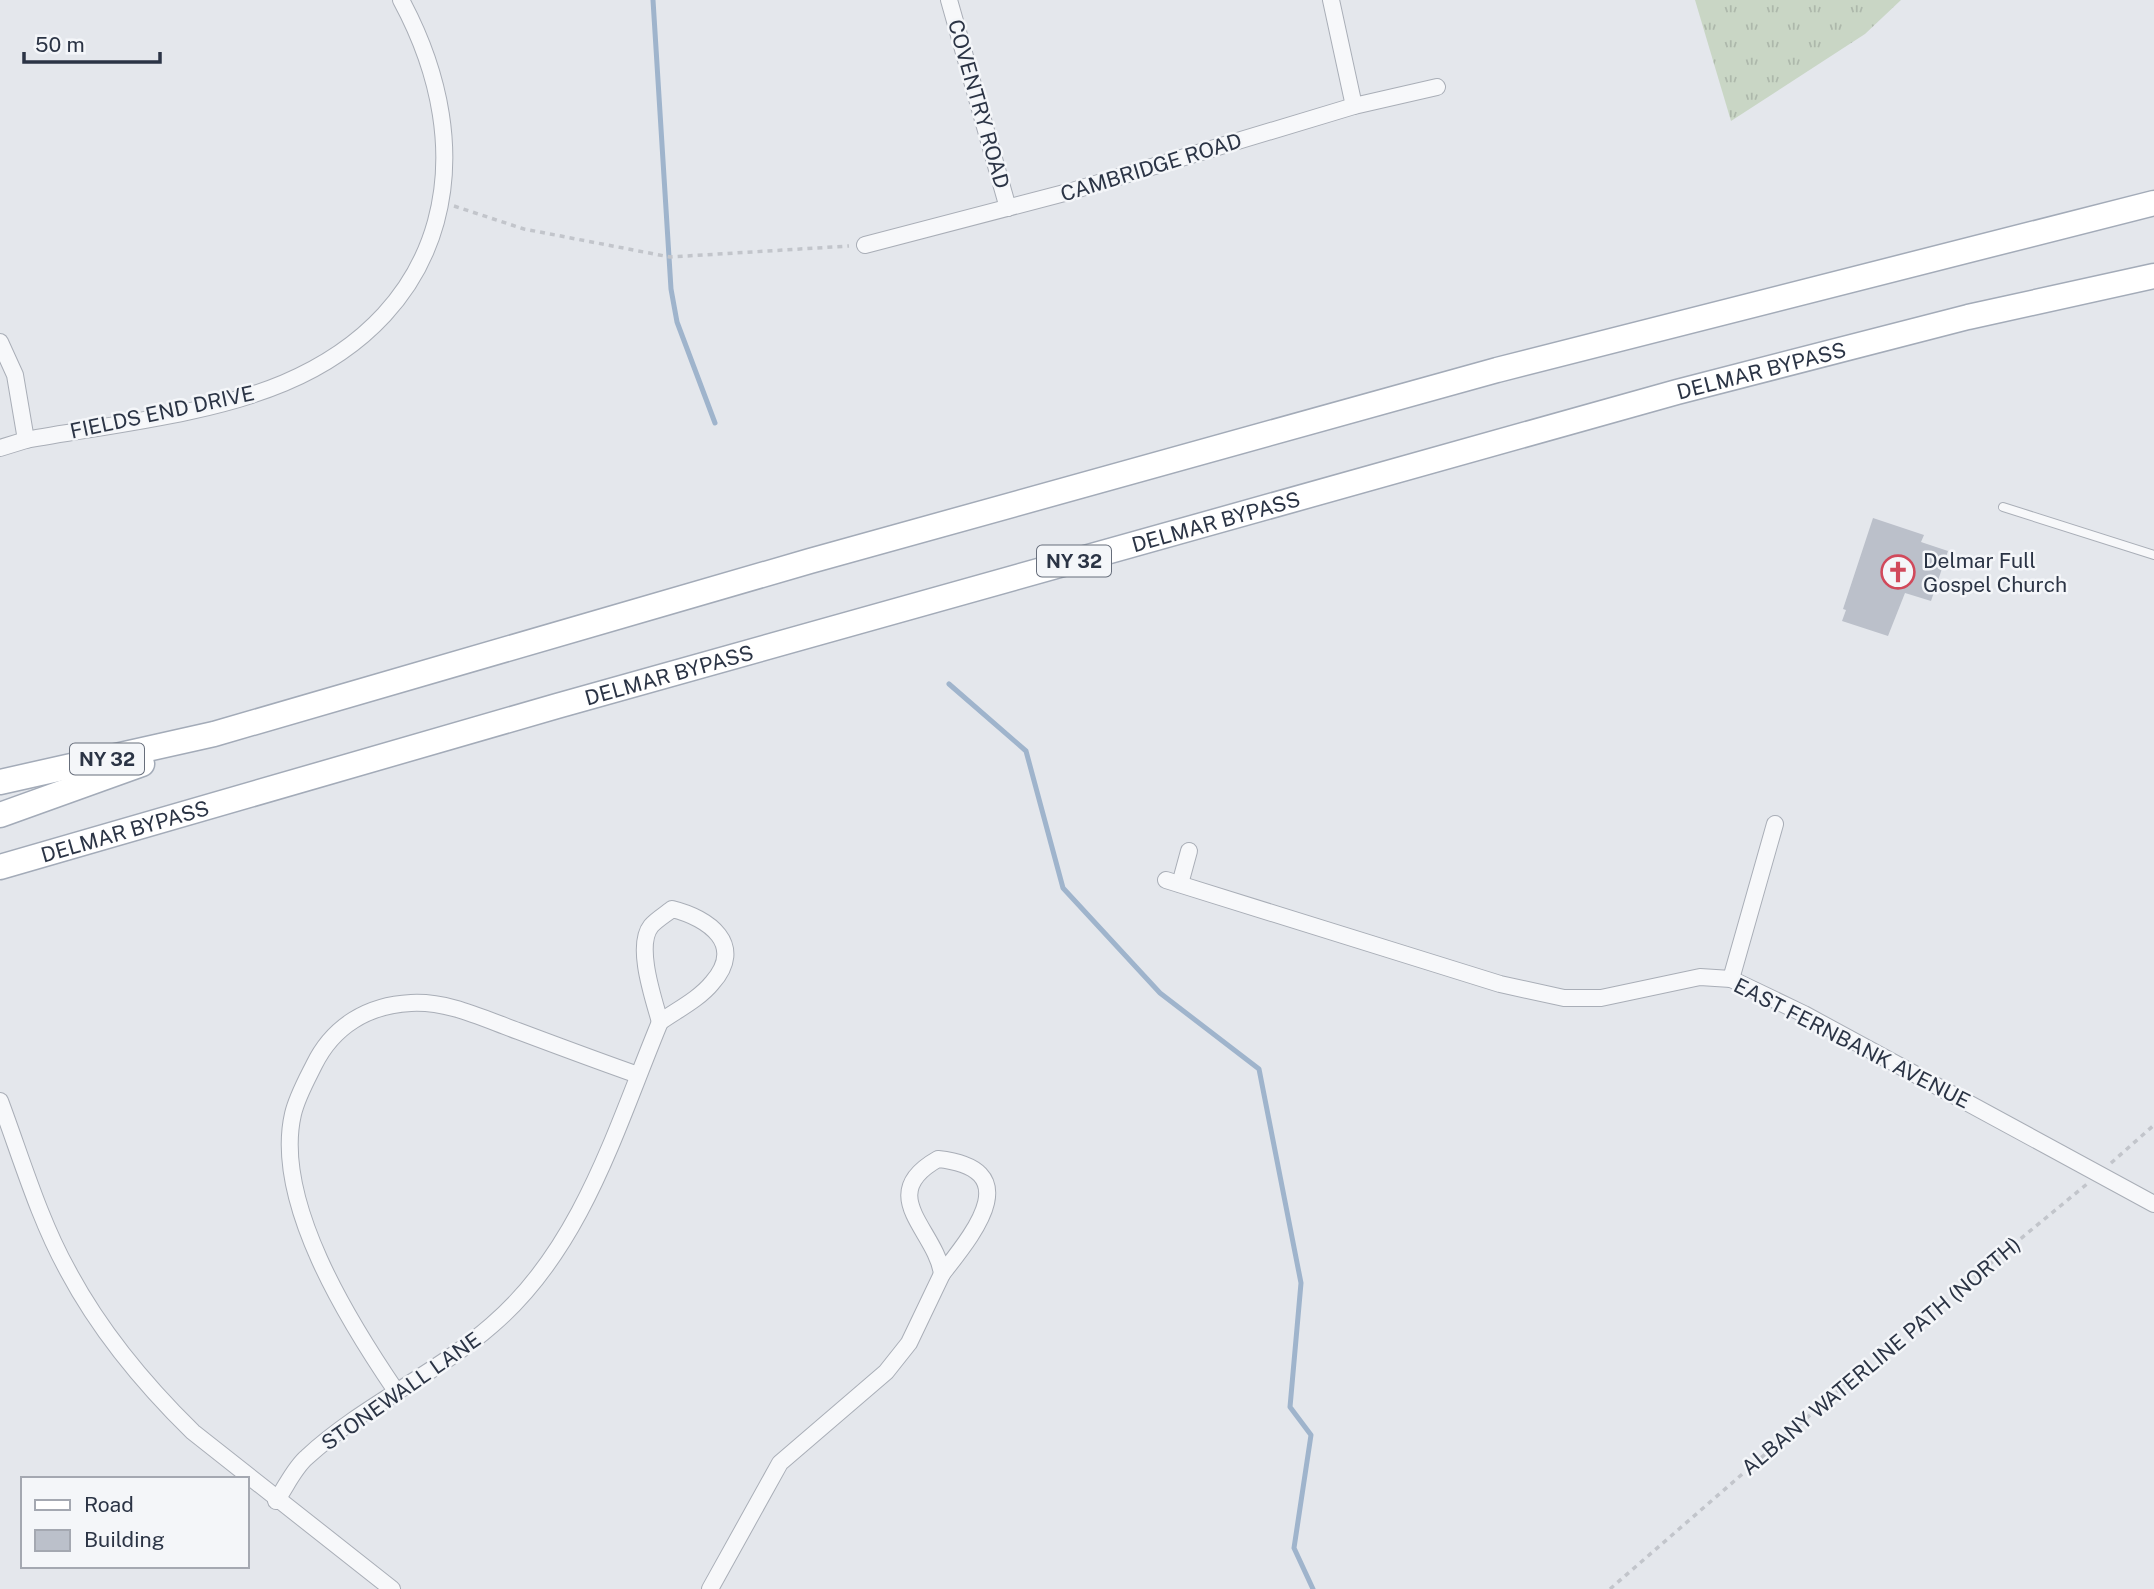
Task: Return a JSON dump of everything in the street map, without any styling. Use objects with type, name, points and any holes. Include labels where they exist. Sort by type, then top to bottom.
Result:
[{"type":"main road","name":"NY 32","points":[[0,782],[214,734],[810,561],[1470,377],[2154,202]]},
{"type":"main road","points":[[2028,304],[2154,261]]},
{"type":"main road","name":"DELMAR BYPASS","points":[[0,867],[557,706],[1650,399],[1880,339],[2154,276]]},
{"type":"main road","points":[[0,815],[124,771],[214,734]]},
{"type":"street","name":"FIELDS END DRIVE","points":[[0,448],[26,440],[192,410],[284,383],[346,349],[396,304],[426,250],[440,202],[445,131],[436,80],[416,28],[401,0]]},
{"type":"street","name":"COVENTRY ROAD","points":[[949,0],[1008,208]]},
{"type":"street","points":[[1331,0],[1354,106]]},
{"type":"street","name":"CAMBRIDGE ROAD","points":[[865,245],[1008,208],[1354,106],[1437,87]]},
{"type":"street","points":[[0,342],[15,374],[26,440]]},
{"type":"street","points":[[1731,979],[1775,824]]},
{"type":"street","name":"EAST FERNBANK AVENUE","points":[[1189,851],[1173,882],[1500,984],[1564,998],[1601,998],[1700,977],[1731,979],[1804,1014],[2154,1203]]},
{"type":"street","points":[[672,909],[696,915],[713,927],[722,941],[726,958],[723,969],[711,985],[660,1023],[647,969],[645,940],[651,927],[672,909]]},
{"type":"street","points":[[397,1391],[366,1347],[330,1285],[296,1196],[290,1142],[293,1114],[320,1053],[333,1034],[363,1013],[411,1003],[447,1005],[638,1075]]},
{"type":"street","name":"STONEWALL LANE","points":[[276,1501],[305,1458],[397,1391],[447,1362],[495,1323],[549,1262],[579,1216],[660,1023]]},
{"type":"street","points":[[0,1101],[66,1270],[105,1333],[175,1415],[248,1477]]},
{"type":"street","points":[[710,1589],[779,1463],[886,1373],[909,1343],[942,1274],[978,1228],[989,1195],[983,1180],[972,1167],[938,1159],[923,1167],[911,1186],[909,1208],[935,1246],[942,1274]]},
{"type":"street","points":[[248,1477],[392,1589]]},
{"type":"lane","points":[[2003,507],[2154,555]]},
{"type":"path","points":[[440,202],[524,229],[670,257],[793,252],[865,245]]},
{"type":"path","name":"ALBANY WATERLINE PATH (NORTH)","points":[[1610,1589],[1887,1348],[2101,1173],[2154,1125]]},
{"type":"green space","points":[[1695,0],[1901,0],[1865,34],[1731,121]]},
{"type":"building","name":"Delmar Full Gospel Church","points":[[1873,518],[1924,535],[1921,542],[1948,551],[1931,601],[1905,593],[1888,636],[1842,621],[1846,610],[1843,609]]},
{"type":"waterway","points":[[653,0],[671,289],[677,322],[715,423]]},
{"type":"waterway","points":[[949,684],[1026,751],[1063,888],[1160,993],[1259,1069],[1301,1283],[1290,1407],[1311,1435],[1294,1548],[1313,1589]]},
{"type":"place","name":"Delmar Full Gospel Church","points":[[1898,572]]}]
